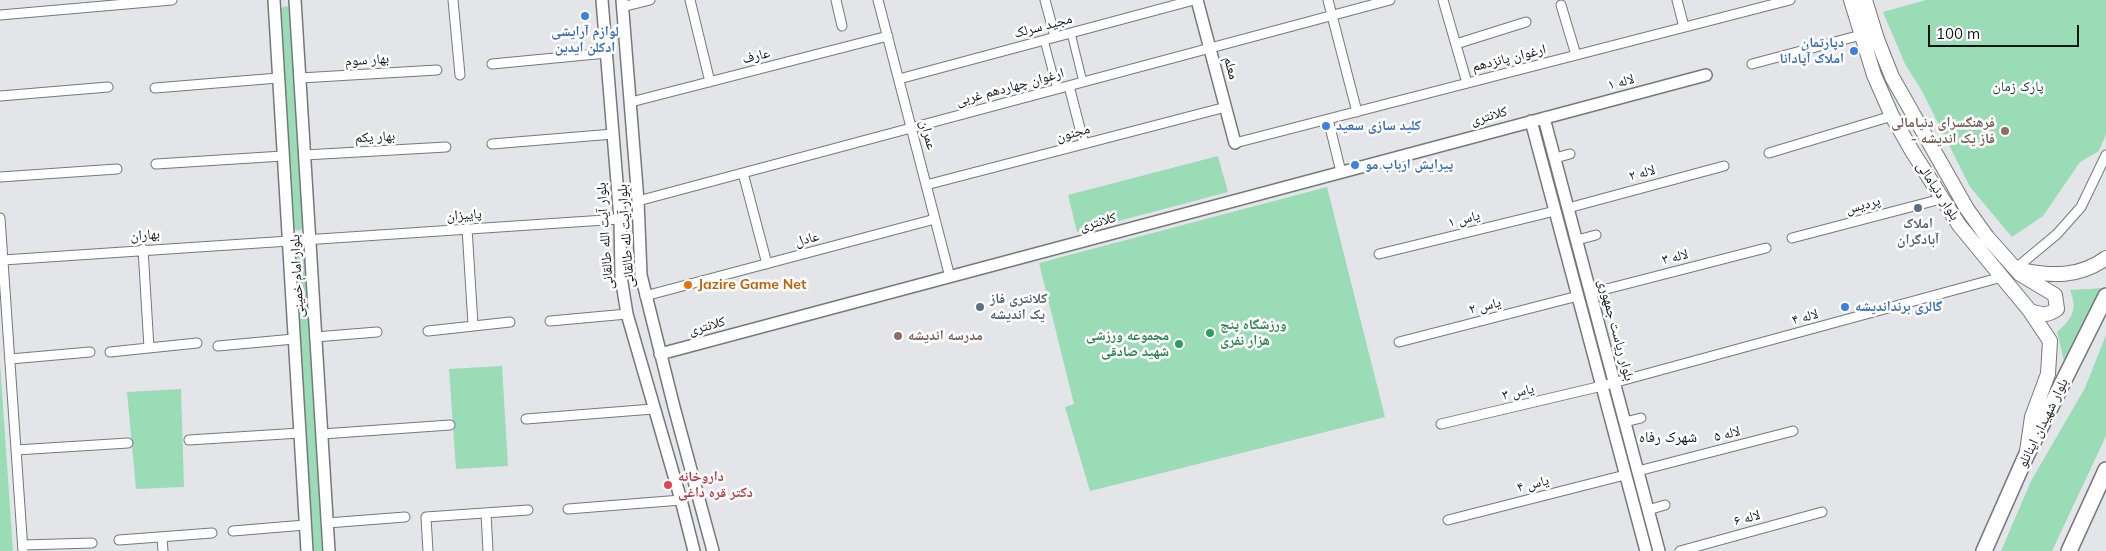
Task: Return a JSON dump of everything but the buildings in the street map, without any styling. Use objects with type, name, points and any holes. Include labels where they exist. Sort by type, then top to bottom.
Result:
[{"type":"main road","name":"بلوار دنیامالی","points":[[1852,0],[1874,75],[1892,116],[1941,199],[1959,225],[2030,311],[2050,341],[2048,374],[2032,417],[2026,456]]},
{"type":"main road","name":"بلوار دنیامالی","points":[[1865,0],[1892,77],[1967,209],[1987,237],[2020,274],[2055,295],[2057,309],[2050,314],[2043,316],[2030,311]]},
{"type":"main road","points":[[2015,269],[2047,276],[2064,274],[2084,270],[2106,258]]},
{"type":"main road","name":"بلوار شهیدان اینانلو","points":[[1984,551],[2026,456],[2106,296]]},
{"type":"main road","points":[[2068,551],[2106,470]]},
{"type":"street","points":[[0,15],[172,0]]},
{"type":"street","name":"بلوار امام خمینی","points":[[274,0],[307,551]]},
{"type":"street","name":"بلوار امام خمینی","points":[[295,0],[329,551]]},
{"type":"street","points":[[454,0],[460,75]]},
{"type":"street","name":"بلوار آیت الله طالقانی","points":[[602,0],[620,219],[620,277],[627,314],[694,551]]},
{"type":"street","points":[[622,4],[650,0]]},
{"type":"street","points":[[690,0],[710,82]]},
{"type":"street","points":[[836,0],[842,26]]},
{"type":"street","name":"عمران","points":[[878,0],[950,277]]},
{"type":"street","points":[[1045,0],[1055,37]]},
{"type":"street","name":"مجید سرلک","points":[[899,79],[1194,0]]},
{"type":"street","name":"معلم","points":[[1198,0],[1235,143]]},
{"type":"street","points":[[1328,0],[1357,112]]},
{"type":"street","name":"ارغوان چهاردهم غربی","points":[[638,201],[1390,0]]},
{"type":"street","points":[[1443,0],[1467,83]]},
{"type":"street","points":[[1677,0],[1684,27]]},
{"type":"street","name":"ارغوان پانزدهم","points":[[1235,143],[1790,0]]},
{"type":"street","name":"بلوار آیت لله طالقانی","points":[[622,4],[638,201],[640,275],[713,551]]},
{"type":"street","points":[[1560,5],[1576,55]]},
{"type":"street","points":[[1456,44],[1526,22]]},
{"type":"street","points":[[1071,33],[1082,82]]},
{"type":"street","name":"عارف","points":[[631,102],[888,36]]},
{"type":"street","points":[[1752,64],[1861,36]]},
{"type":"street","points":[[1044,40],[1057,89]]},
{"type":"street","points":[[492,64],[606,53]]},
{"type":"street","name":"بهار سوم","points":[[300,78],[437,70]]},
{"type":"street","name":"لاله ۱","points":[[1544,118],[1706,75]]},
{"type":"street","points":[[155,88],[278,78]]},
{"type":"street","points":[[1069,86],[1084,144]]},
{"type":"street","points":[[0,96],[108,87]]},
{"type":"street","name":"مجنون","points":[[926,185],[1226,107]]},
{"type":"street","points":[[1769,153],[1892,116]]},
{"type":"street","name":"کلانتری","points":[[660,354],[1544,118]]},
{"type":"street","name":"بلوار ریاست جمهوری","points":[[1544,118],[1659,551]]},
{"type":"street","points":[[1328,119],[1342,172]]},
{"type":"street","name":"بلوار ریاست جمهوری","points":[[1531,121],[1646,551]]},
{"type":"street","points":[[492,144],[613,134]]},
{"type":"street","name":"بهار یکم","points":[[305,155],[446,147]]},
{"type":"street","points":[[1555,158],[1570,154]]},
{"type":"street","points":[[2015,269],[2058,234],[2081,207],[2106,155]]},
{"type":"street","points":[[156,164],[283,156]]},
{"type":"street","name":"لاله ۲","points":[[1568,208],[1724,166]]},
{"type":"street","points":[[0,177],[117,169]]},
{"type":"street","points":[[743,173],[768,264]]},
{"type":"street","name":"پردیس","points":[[1792,238],[1941,199]]},
{"type":"street","name":"یاس ۱","points":[[1378,254],[1555,211]]},
{"type":"street","points":[[0,218],[23,548],[92,543]]},
{"type":"street","name":"پاییزان","points":[[289,240],[620,219]]},
{"type":"street","name":"عادل","points":[[646,296],[935,219]]},
{"type":"street","points":[[467,228],[472,325]]},
{"type":"street","points":[[1577,240],[1596,235]]},
{"type":"street","name":"بهاران","points":[[3,260],[289,240]]},
{"type":"street","name":"لاله ۳","points":[[1591,293],[1766,248]]},
{"type":"street","points":[[143,249],[150,348]]},
{"type":"street","name":"لاله ۴","points":[[1602,386],[2002,278]]},
{"type":"street","name":"یاس ۲","points":[[1398,342],[1578,296]]},
{"type":"street","points":[[550,321],[627,314]]},
{"type":"street","points":[[428,331],[510,322]]},
{"type":"street","points":[[315,337],[377,332]]},
{"type":"street","points":[[218,346],[294,339]]},
{"type":"street","points":[[110,352],[197,344]]},
{"type":"street","points":[[10,358],[90,352]]},
{"type":"street","points":[[1598,373],[1607,378],[1610,376],[1611,369]]},
{"type":"street","name":"یاس ۳","points":[[1441,424],[1602,386]]},
{"type":"street","points":[[1607,405],[1609,399],[1614,395],[1617,396],[1620,403]]},
{"type":"street","points":[[526,419],[653,409]]},
{"type":"street","points":[[1625,422],[1641,418]]},
{"type":"street","points":[[322,434],[450,425]]},
{"type":"street","name":"لاله ۵","points":[[1638,472],[1793,432]]},
{"type":"street","points":[[188,440],[300,433]]},
{"type":"street","points":[[16,450],[128,443]]},
{"type":"street","name":"یاس ۴","points":[[1448,520],[1625,475]]},
{"type":"street","points":[[568,509],[681,500]]},
{"type":"street","points":[[1648,510],[1665,505]]},
{"type":"street","points":[[428,551],[426,517],[528,510]]},
{"type":"street","name":"لاله ۶","points":[[1680,551],[1822,512]]},
{"type":"street","points":[[486,513],[488,551]]},
{"type":"street","points":[[327,523],[405,517]]},
{"type":"street","points":[[233,532],[305,525]]},
{"type":"street","points":[[119,540],[212,533]]},
{"type":"street","points":[[162,536],[163,551]]},
{"type":"green space","name":"پارک زمان","points":[[1926,0],[2106,0],[2106,134],[2099,151],[2080,162],[2043,216],[2012,237],[1970,187],[1922,91],[1905,64],[1883,12]]},
{"type":"green space","points":[[285,6],[291,8],[304,228],[298,231],[293,228],[279,10]]},
{"type":"green space","points":[[1218,156],[1228,192],[1077,232],[1068,195]]},
{"type":"green space","name":"ورزشگاه پنج هزار نفری","points":[[1327,187],[1385,417],[1090,491],[1065,407],[1074,404],[1039,263]]},
{"type":"green space","points":[[300,252],[304,253],[306,257],[322,551],[311,551],[296,255]]},
{"type":"green space","points":[[2104,288],[2066,369],[2057,332],[2070,318],[2072,313],[2073,303],[2070,290]]},
{"type":"green space","points":[[2106,335],[2106,436],[2052,551],[2001,551],[2031,481],[2085,388]]},
{"type":"green space","points":[[0,363],[13,551],[0,551]]},
{"type":"green space","points":[[502,366],[508,466],[456,469],[449,369]]},
{"type":"green space","points":[[181,389],[184,487],[136,489],[127,392]]},
{"type":"place","name":"لوازم آرایشی ادکلن ایدین","points":[[585,16]]},
{"type":"place","name":"دپارتمان املاک آپادانا","points":[[1854,51]]},
{"type":"place","name":"کلید سازی سعید","points":[[1326,126]]},
{"type":"place","name":"فرهنگسرای دنیامالی - فاز یک اندیشه","points":[[2005,131]]},
{"type":"place","name":"پیرایش ارباب مو","points":[[1355,165]]},
{"type":"place","name":"املاک آبادگران","points":[[1918,208]]},
{"type":"place","name":"Jazire Game Net","points":[[688,285]]},
{"type":"place","name":"کلانتری فاز یک اندیشه","points":[[980,307]]},
{"type":"place","name":"گالری برنداندیشه","points":[[1845,307]]},
{"type":"place","name":"ورزشگاه پنج هزار نفری","points":[[1210,333]]},
{"type":"place","name":"مدرسه اندیشه","points":[[898,336]]},
{"type":"place","name":"مجموعه ورزشی شهید صادقی","points":[[1179,344]]},
{"type":"place","name":"داروخانه دکتر قره داغی","points":[[668,485]]},
{"type":"district","name":"شهرک رفاه","points":[[1668,437]]}]
